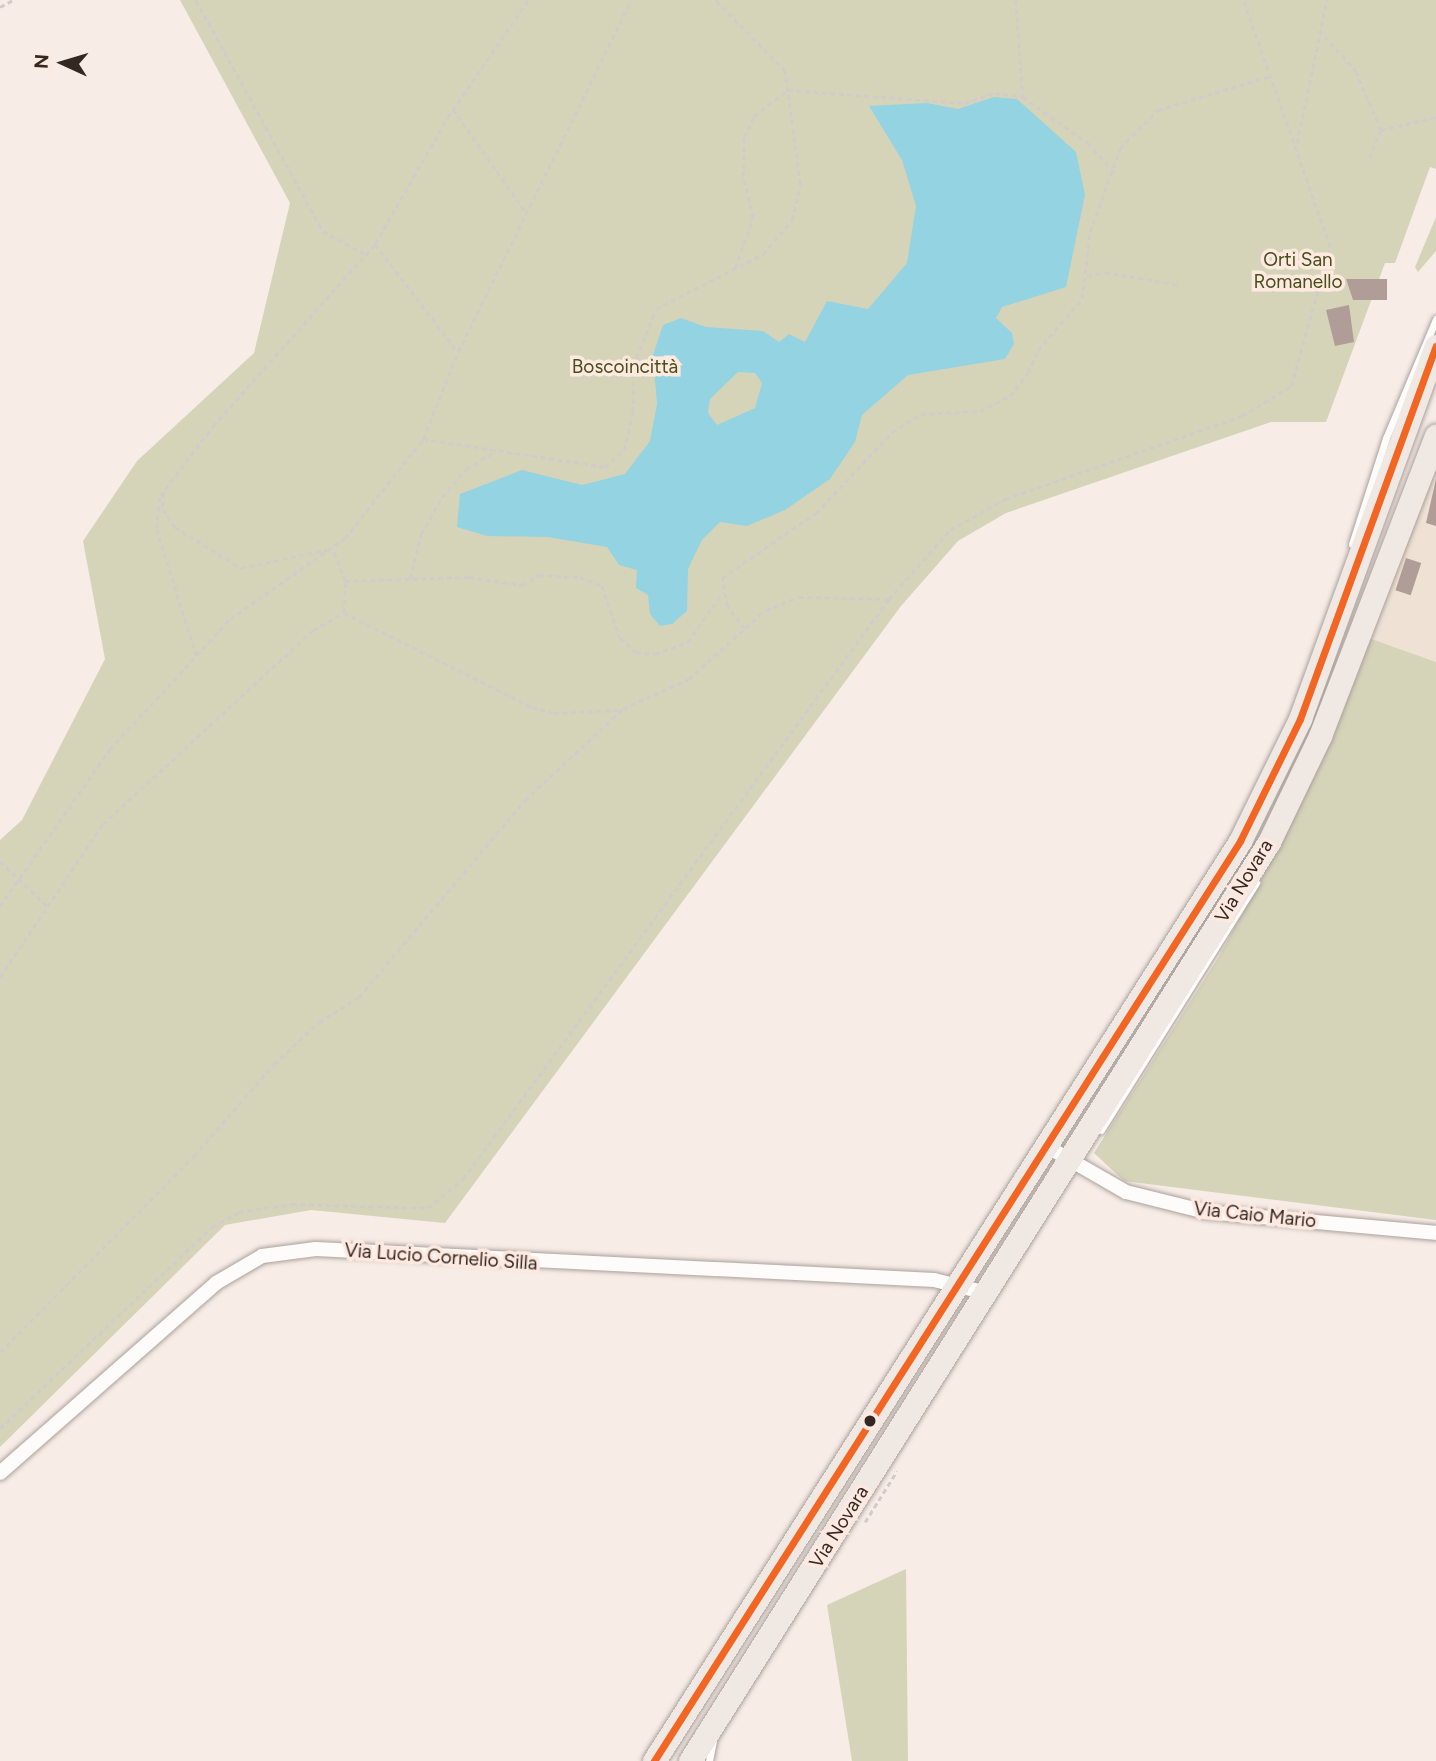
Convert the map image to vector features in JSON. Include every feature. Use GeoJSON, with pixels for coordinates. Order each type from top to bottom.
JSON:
{"type":"FeatureCollection","features":[{"type":"Feature","properties":{"kind":"main road","name":"Via Novara"},"geometry":{"type":"LineString","coordinates":[[654,1761],[959,1288],[1240,841],[1282,760],[1436,346]]}},
{"type":"Feature","properties":{"kind":"main road","name":"Via Novara"},"geometry":{"type":"LineString","coordinates":[[690,1761],[1073,1158],[1269,842],[1320,736],[1436,436]]}},
{"type":"Feature","properties":{"kind":"street","name":"Via Caio Mario"},"geometry":{"type":"LineString","coordinates":[[1043,1152],[1073,1158],[1126,1192],[1206,1212],[1436,1233]]}},
{"type":"Feature","properties":{"kind":"street","name":"Via Lucio Cornelio Silla"},"geometry":{"type":"LineString","coordinates":[[0,1473],[216,1283],[262,1256],[350,1251],[933,1280],[959,1288]]}},
{"type":"Feature","properties":{"kind":"street"},"geometry":{"type":"LineString","coordinates":[[959,1288],[987,1293]]}},
{"type":"Feature","properties":{"kind":"lane"},"geometry":{"type":"LineString","coordinates":[[1043,1152],[1041,1133],[1203,886],[1285,731],[1386,438],[1436,319]]}},
{"type":"Feature","properties":{"kind":"lane"},"geometry":{"type":"LineString","coordinates":[[1073,1158],[1086,1153],[1233,925],[1296,808],[1371,632],[1436,442]]}},
{"type":"Feature","properties":{"kind":"lane"},"geometry":{"type":"LineString","coordinates":[[709,1761],[714,1724]]}},
{"type":"Feature","properties":{"kind":"path"},"geometry":{"type":"LineString","coordinates":[[0,7],[13,0]]}},
{"type":"Feature","properties":{"kind":"path"},"geometry":{"type":"LineString","coordinates":[[196,0],[323,231],[365,254]]}},
{"type":"Feature","properties":{"kind":"path"},"geometry":{"type":"LineString","coordinates":[[196,656],[156,527],[163,492],[212,426],[375,244],[453,109],[528,0]]}},
{"type":"Feature","properties":{"kind":"path"},"geometry":{"type":"LineString","coordinates":[[0,906],[110,749],[230,619],[333,549],[424,439],[458,352],[631,0]]}},
{"type":"Feature","properties":{"kind":"path"},"geometry":{"type":"LineString","coordinates":[[424,439],[605,467],[624,450],[633,412],[633,366],[656,309],[763,254],[792,220],[800,184],[785,71],[715,0]]}},
{"type":"Feature","properties":{"kind":"path"},"geometry":{"type":"LineString","coordinates":[[1016,0],[1023,97]]}},
{"type":"Feature","properties":{"kind":"path"},"geometry":{"type":"LineString","coordinates":[[0,1428],[212,1227],[240,1212],[292,1204],[428,1208],[463,1179],[889,599],[950,530],[1005,499],[1242,416],[1291,386],[1330,247],[1297,142],[1243,0]]}},
{"type":"Feature","properties":{"kind":"path"},"geometry":{"type":"LineString","coordinates":[[1297,142],[1327,0]]}},
{"type":"Feature","properties":{"kind":"path"},"geometry":{"type":"LineString","coordinates":[[1319,30],[1356,71],[1381,130],[1368,163]]}},
{"type":"Feature","properties":{"kind":"path"},"geometry":{"type":"LineString","coordinates":[[744,629],[722,593],[722,578],[816,513],[892,432],[921,414],[980,411],[1010,396],[1082,299],[1087,276],[1090,232],[1116,174],[1120,148],[1158,110],[1270,76]]}},
{"type":"Feature","properties":{"kind":"path"},"geometry":{"type":"LineString","coordinates":[[735,268],[753,218],[743,177],[744,137],[754,116],[788,90],[964,103],[995,93],[1023,97],[1088,143],[1116,174]]}},
{"type":"Feature","properties":{"kind":"path"},"geometry":{"type":"LineString","coordinates":[[453,109],[527,214]]}},
{"type":"Feature","properties":{"kind":"path"},"geometry":{"type":"LineString","coordinates":[[1381,130],[1436,117]]}},
{"type":"Feature","properties":{"kind":"path"},"geometry":{"type":"LineString","coordinates":[[375,244],[458,352]]}},
{"type":"Feature","properties":{"kind":"path"},"geometry":{"type":"LineString","coordinates":[[1087,276],[1105,272],[1179,285]]}},
{"type":"Feature","properties":{"kind":"path"},"geometry":{"type":"LineString","coordinates":[[410,579],[421,534],[442,497],[466,469],[497,450]]}},
{"type":"Feature","properties":{"kind":"path"},"geometry":{"type":"LineString","coordinates":[[163,492],[163,509],[175,527],[241,568],[333,549]]}},
{"type":"Feature","properties":{"kind":"path"},"geometry":{"type":"LineString","coordinates":[[333,549],[345,580],[344,612]]}},
{"type":"Feature","properties":{"kind":"path"},"geometry":{"type":"LineString","coordinates":[[345,580],[495,578],[522,585],[540,575],[580,577],[602,586],[620,638],[636,652],[655,654],[688,642],[722,593]]}},
{"type":"Feature","properties":{"kind":"path"},"geometry":{"type":"LineString","coordinates":[[0,1352],[194,1156],[274,1064],[319,1021],[359,997],[525,800],[623,709],[689,679],[765,610],[799,597],[889,599]]}},
{"type":"Feature","properties":{"kind":"path"},"geometry":{"type":"LineString","coordinates":[[344,612],[531,707],[554,713],[623,709]]}},
{"type":"Feature","properties":{"kind":"path"},"geometry":{"type":"LineString","coordinates":[[0,977],[103,824],[313,630],[344,612]]}},
{"type":"Feature","properties":{"kind":"path"},"geometry":{"type":"LineString","coordinates":[[0,861],[47,906]]}},
{"type":"Feature","properties":{"kind":"path"},"geometry":{"type":"LineString","coordinates":[[865,1522],[897,1471]]}},
{"type":"Feature","properties":{"kind":"shaded area"},"geometry":{"type":"Polygon","coordinates":[[[1436,466],[1436,662],[1369,638],[1436,466]]]}},
{"type":"Feature","properties":{"kind":"green space","name":"Boscoincittà"},"geometry":{"type":"Polygon","coordinates":[[[180,0],[1436,0],[1436,169],[1430,167],[1395,263],[1385,263],[1326,422],[1271,422],[1006,513],[958,541],[901,606],[445,1223],[311,1210],[225,1225],[0,1447],[0,840],[22,820],[105,659],[83,541],[137,461],[254,353],[290,203],[180,0]]]}},
{"type":"Feature","properties":{"kind":"green space"},"geometry":{"type":"Polygon","coordinates":[[[1436,217],[1436,251],[1418,272],[1415,267],[1436,217]]]}},
{"type":"Feature","properties":{"kind":"green space"},"geometry":{"type":"Polygon","coordinates":[[[1369,638],[1436,662],[1436,1220],[1124,1181],[1094,1153],[1218,958],[1292,823],[1369,638]]]}},
{"type":"Feature","properties":{"kind":"green space"},"geometry":{"type":"Polygon","coordinates":[[[906,1569],[908,1761],[852,1761],[827,1605],[906,1569]]]}},
{"type":"Feature","properties":{"kind":"water"},"geometry":{"type":"Polygon","coordinates":[[[994,97],[1017,99],[1076,152],[1085,195],[1066,287],[1002,307],[996,318],[1012,333],[1014,344],[1005,359],[908,375],[862,415],[855,442],[830,479],[785,510],[747,526],[720,522],[702,540],[688,569],[687,611],[672,624],[660,626],[650,614],[648,595],[636,588],[637,570],[619,565],[607,547],[548,537],[487,536],[457,527],[460,494],[522,470],[582,485],[625,474],[650,441],[657,404],[653,355],[663,325],[681,318],[706,327],[763,331],[779,342],[789,334],[805,342],[827,301],[868,309],[907,263],[916,206],[902,160],[869,106],[927,103],[958,109],[994,97]],[[738,372],[710,399],[708,413],[717,425],[755,408],[762,383],[755,373],[738,372]]]}},
{"type":"Feature","properties":{"kind":"building"},"geometry":{"type":"Polygon","coordinates":[[[1346,279],[1387,279],[1387,300],[1353,300],[1346,279]]]}},
{"type":"Feature","properties":{"kind":"building"},"geometry":{"type":"Polygon","coordinates":[[[1349,305],[1354,342],[1335,346],[1326,310],[1349,305]]]}},
{"type":"Feature","properties":{"kind":"building"},"geometry":{"type":"Polygon","coordinates":[[[1436,479],[1436,526],[1426,523],[1436,479]]]}},
{"type":"Feature","properties":{"kind":"building"},"geometry":{"type":"Polygon","coordinates":[[[1406,558],[1421,563],[1411,595],[1395,590],[1406,558]]]}},
{"type":"Feature","properties":{"kind":"transit line"},"geometry":{"type":"LineString","coordinates":[[654,1761],[1240,841],[1300,719],[1436,346]]}},
{"type":"Feature","properties":{"kind":"park label","name":"Orti San Romanello"},"geometry":{"type":"Point","coordinates":[1298,271]}}]}
